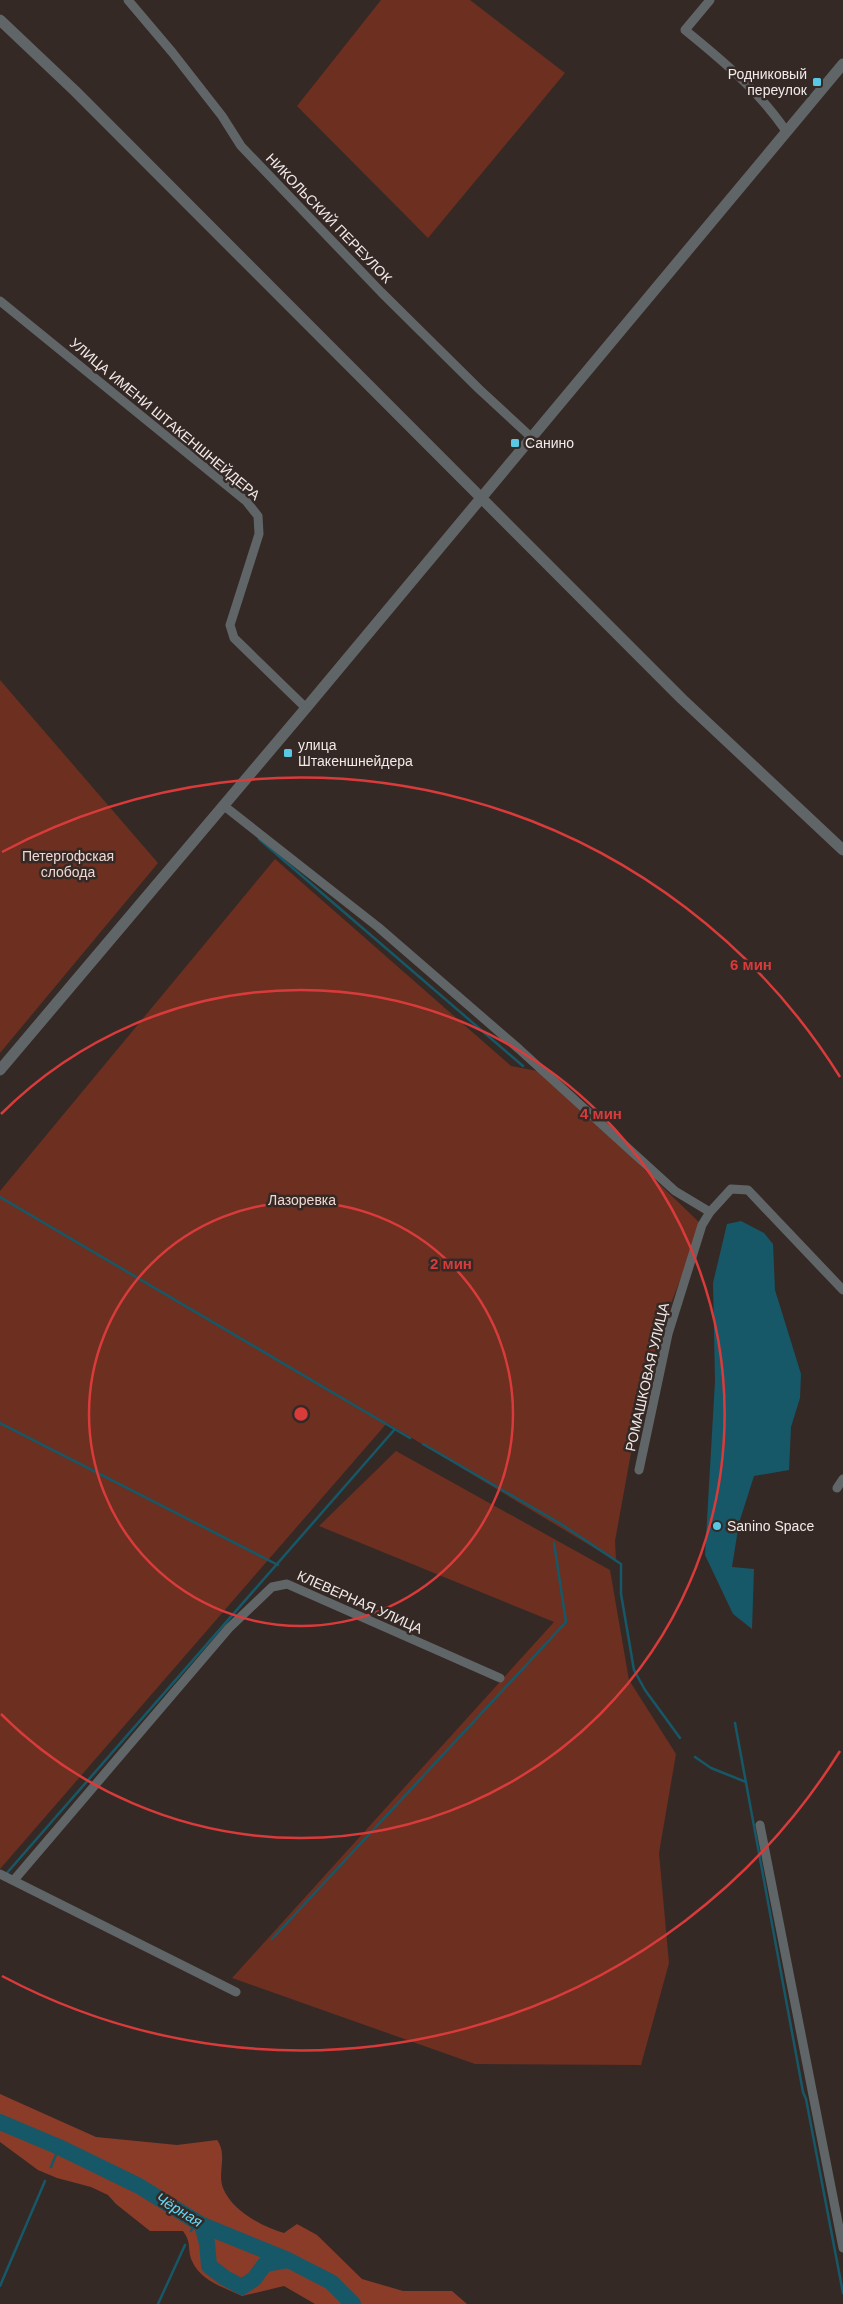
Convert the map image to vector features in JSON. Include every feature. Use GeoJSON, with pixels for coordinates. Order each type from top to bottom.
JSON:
{"type":"FeatureCollection","features":[{"type":"Feature","properties":{"kind":"street","name":"НИКОЛЬСКИЙ ПЕРЕУЛОК"},"geometry":{"type":"LineString","coordinates":[[128,0],[177,59],[241,146],[381,292],[479,389],[531,437]]}},
{"type":"Feature","properties":{"kind":"street"},"geometry":{"type":"LineString","coordinates":[[710,0],[685,30],[724,62],[770,108],[786,131]]}},
{"type":"Feature","properties":{"kind":"street"},"geometry":{"type":"LineString","coordinates":[[0,20],[75,91],[320,339],[481,496],[682,699],[843,850]]}},
{"type":"Feature","properties":{"kind":"street"},"geometry":{"type":"LineString","coordinates":[[0,1070],[306,708],[843,64]]}},
{"type":"Feature","properties":{"kind":"street","name":"УЛИЦА ИМЕНИ ШТАКЕНШНЕЙДЕРА"},"geometry":{"type":"LineString","coordinates":[[0,301],[246,500],[258,516],[259,534],[230,625],[234,638],[306,708]]}},
{"type":"Feature","properties":{"kind":"street"},"geometry":{"type":"LineString","coordinates":[[223,805],[378,927],[519,1049],[674,1190],[710,1212]]}},
{"type":"Feature","properties":{"kind":"street","name":"РОМАШКОВАЯ УЛИЦА"},"geometry":{"type":"LineString","coordinates":[[639,1470],[668,1334],[702,1225],[710,1212],[731,1189],[748,1190],[843,1290]]}},
{"type":"Feature","properties":{"kind":"street"},"geometry":{"type":"LineString","coordinates":[[837,1488],[843,1479]]}},
{"type":"Feature","properties":{"kind":"street","name":"КЛЕВЕРНАЯ УЛИЦА"},"geometry":{"type":"LineString","coordinates":[[14,1880],[229,1628],[272,1587],[287,1584],[500,1678]]}},
{"type":"Feature","properties":{"kind":"street"},"geometry":{"type":"LineString","coordinates":[[760,1825],[843,2248]]}},
{"type":"Feature","properties":{"kind":"street"},"geometry":{"type":"LineString","coordinates":[[0,1874],[236,1992]]}},
{"type":"Feature","properties":{"kind":"green space"},"geometry":{"type":"Polygon","coordinates":[[[381,0],[470,0],[565,73],[428,238],[297,106],[381,0]]]}},
{"type":"Feature","properties":{"kind":"green space","name":"Петергофская слобода"},"geometry":{"type":"Polygon","coordinates":[[[0,680],[158,863],[0,1053],[0,680]]]}},
{"type":"Feature","properties":{"kind":"green space","name":"Лазоревка"},"geometry":{"type":"Polygon","coordinates":[[[275,859],[511,1066],[543,1072],[702,1225],[666,1316],[641,1398],[615,1541],[616,1561],[387,1423],[0,1869],[0,1191],[275,859]]]}},
{"type":"Feature","properties":{"kind":"green space"},"geometry":{"type":"Polygon","coordinates":[[[396,1451],[610,1570],[629,1680],[676,1754],[659,1853],[669,1963],[641,2065],[475,2064],[232,1978],[554,1622],[319,1526],[396,1451]]]}},
{"type":"Feature","properties":{"kind":"shaded area"},"geometry":{"type":"Polygon","coordinates":[[[0,2094],[96,2137],[177,2145],[217,2140],[222,2152],[221,2182],[223,2188],[233,2204],[249,2217],[267,2227],[284,2233],[297,2224],[317,2235],[362,2279],[403,2291],[452,2291],[467,2304],[315,2304],[284,2286],[242,2296],[227,2290],[213,2283],[196,2268],[192,2261],[188,2239],[183,2231],[150,2231],[116,2204],[108,2195],[91,2187],[57,2178],[38,2170],[0,2142],[0,2094]]]}},
{"type":"Feature","properties":{"kind":"water"},"geometry":{"type":"Polygon","coordinates":[[[741,1221],[764,1233],[773,1244],[775,1290],[801,1374],[800,1398],[791,1427],[789,1470],[754,1476],[739,1523],[732,1567],[754,1569],[752,1629],[733,1614],[705,1555],[715,1381],[713,1283],[727,1224],[741,1221]]]}},
{"type":"Feature","properties":{"kind":"waterway"},"geometry":{"type":"LineString","coordinates":[[259,839],[523,1066]]}},
{"type":"Feature","properties":{"kind":"waterway"},"geometry":{"type":"LineString","coordinates":[[0,1197],[410,1438]]}},
{"type":"Feature","properties":{"kind":"waterway"},"geometry":{"type":"LineString","coordinates":[[0,1423],[278,1565]]}},
{"type":"Feature","properties":{"kind":"waterway"},"geometry":{"type":"LineString","coordinates":[[6,1874],[395,1429]]}},
{"type":"Feature","properties":{"kind":"waterway"},"geometry":{"type":"LineString","coordinates":[[423,1444],[561,1524],[621,1564],[621,1594],[634,1670],[645,1690],[680,1738]]}},
{"type":"Feature","properties":{"kind":"waterway"},"geometry":{"type":"LineString","coordinates":[[272,1939],[566,1622],[554,1543]]}},
{"type":"Feature","properties":{"kind":"waterway"},"geometry":{"type":"LineString","coordinates":[[735,1723],[803,2092],[806,2099],[843,2293]]}},
{"type":"Feature","properties":{"kind":"waterway"},"geometry":{"type":"LineString","coordinates":[[695,1757],[711,1768],[746,1782]]}},
{"type":"Feature","properties":{"kind":"waterway","name":"Чёрная"},"geometry":{"type":"LineString","coordinates":[[0,2122],[59,2147],[139,2186],[202,2225],[288,2260],[331,2282],[353,2304]]}},
{"type":"Feature","properties":{"kind":"waterway"},"geometry":{"type":"LineString","coordinates":[[51,2167],[59,2147]]}},
{"type":"Feature","properties":{"kind":"waterway"},"geometry":{"type":"LineString","coordinates":[[0,2286],[45,2181]]}},
{"type":"Feature","properties":{"kind":"waterway"},"geometry":{"type":"LineString","coordinates":[[191,2231],[196,2221]]}},
{"type":"Feature","properties":{"kind":"waterway"},"geometry":{"type":"LineString","coordinates":[[202,2225],[207,2243],[209,2266],[225,2278],[242,2287],[254,2279],[265,2264],[288,2260]]}},
{"type":"Feature","properties":{"kind":"waterway"},"geometry":{"type":"LineString","coordinates":[[158,2304],[185,2245]]}},
{"type":"Feature","properties":{"kind":"place","name":"Родниковый переулок"},"geometry":{"type":"Point","coordinates":[817,82]}},
{"type":"Feature","properties":{"kind":"place","name":"Санино"},"geometry":{"type":"Point","coordinates":[515,443]}},
{"type":"Feature","properties":{"kind":"place","name":"улица Штакеншнейдера"},"geometry":{"type":"Point","coordinates":[288,753]}},
{"type":"Feature","properties":{"kind":"place","name":"Sanino Space"},"geometry":{"type":"Point","coordinates":[717,1526]}}]}
